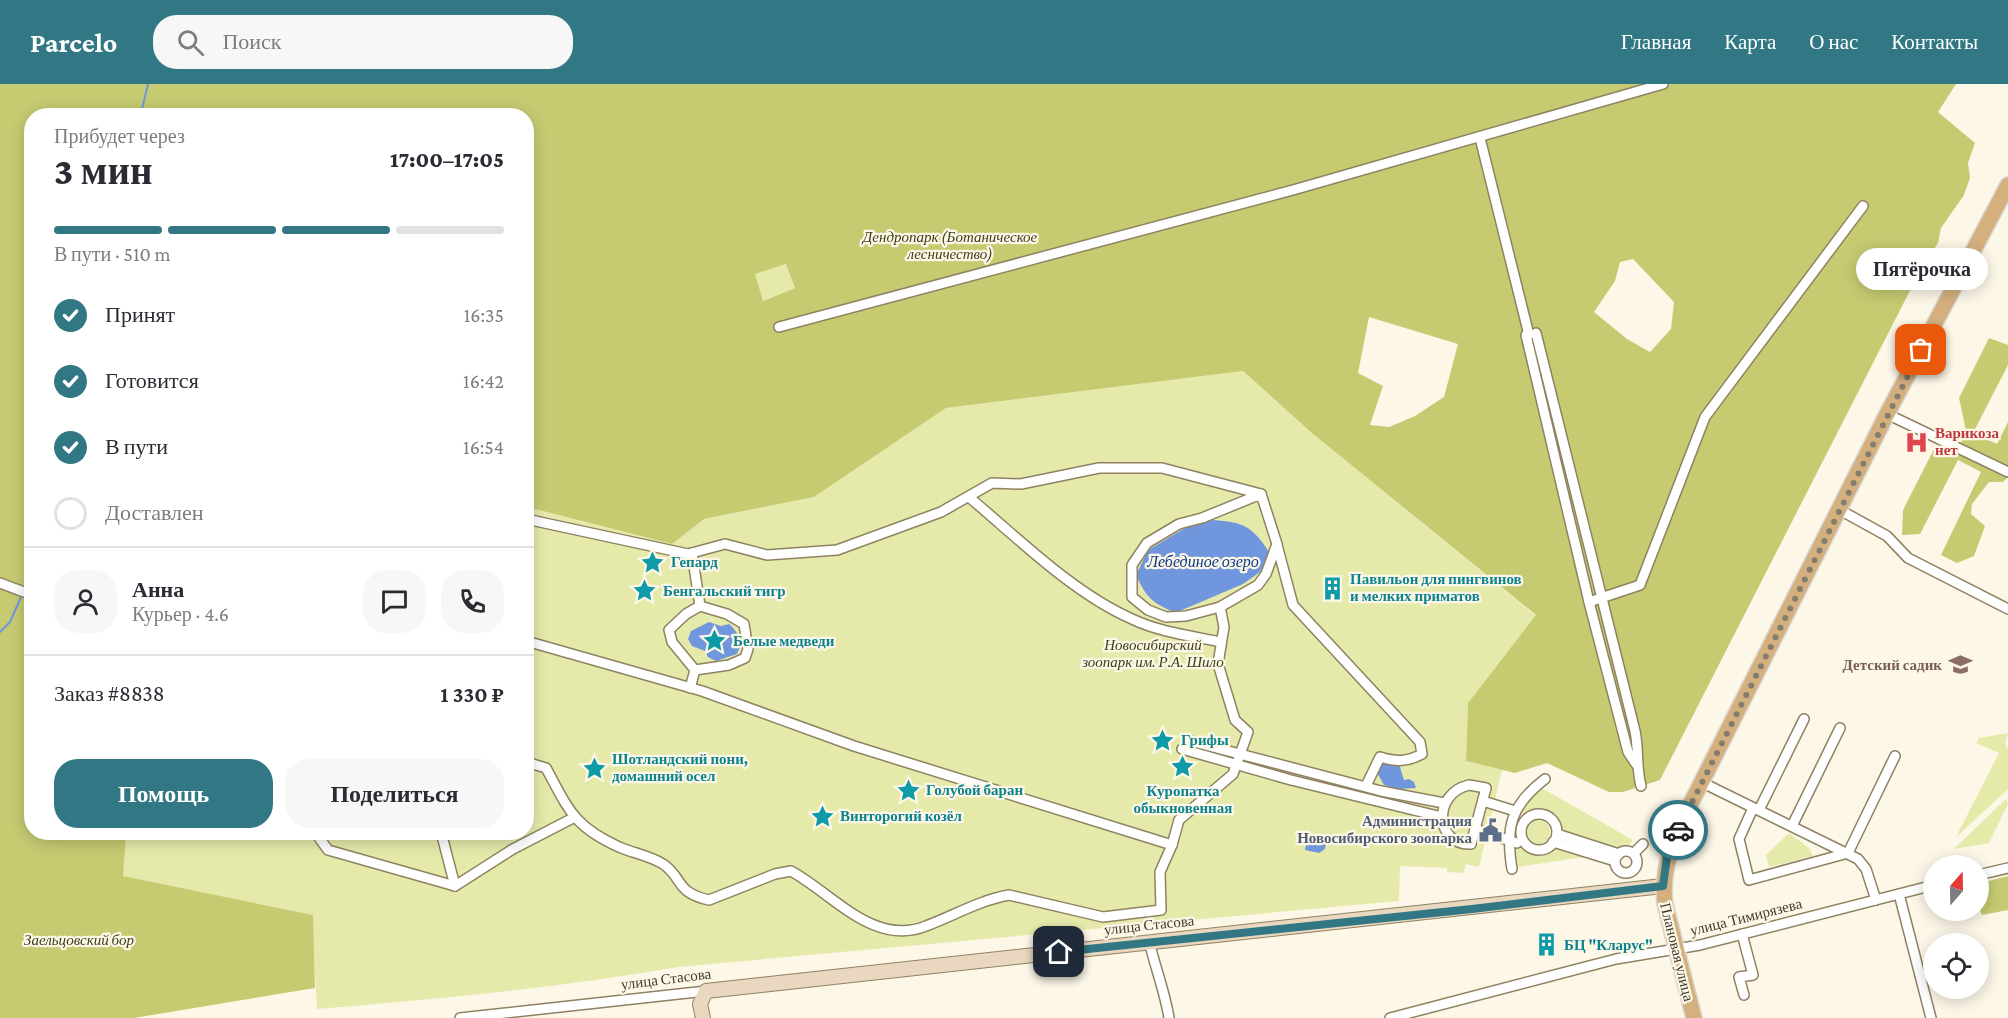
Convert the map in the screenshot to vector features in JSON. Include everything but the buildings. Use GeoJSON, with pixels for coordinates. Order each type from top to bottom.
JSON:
{"type":"FeatureCollection","features":[{"type":"Feature","properties":{"kind":"main road","name":"Плановая улица"},"geometry":{"type":"LineString","coordinates":[[1694,1018],[1676,950],[1663,886],[1667,857],[1701,782],[1887,414],[2008,186]]}},
{"type":"Feature","properties":{"kind":"street"},"geometry":{"type":"LineString","coordinates":[[779,327],[1480,138],[1663,84]]}},
{"type":"Feature","properties":{"kind":"street"},"geometry":{"type":"LineString","coordinates":[[1480,138],[1635,731],[1639,749],[1636,764]]}},
{"type":"Feature","properties":{"kind":"street"},"geometry":{"type":"LineString","coordinates":[[1589,602],[1640,585],[1705,417],[1863,206]]}},
{"type":"Feature","properties":{"kind":"street"},"geometry":{"type":"LineString","coordinates":[[1530,334],[1589,602],[1628,752],[1636,764],[1641,786]]}},
{"type":"Feature","properties":{"kind":"street"},"geometry":{"type":"LineString","coordinates":[[1887,414],[2008,472]]}},
{"type":"Feature","properties":{"kind":"street"},"geometry":{"type":"LineString","coordinates":[[534,521],[688,554],[725,544],[767,555],[837,550],[932,516],[969,498],[992,483],[1021,484],[1099,468],[1162,468],[1261,494]]}},
{"type":"Feature","properties":{"kind":"street"},"geometry":{"type":"LineString","coordinates":[[1261,494],[1293,604],[1420,742],[1422,754],[1410,761],[1394,762],[1380,757],[1366,786]]}},
{"type":"Feature","properties":{"kind":"street"},"geometry":{"type":"LineString","coordinates":[[1120,614],[1132,597],[1132,565],[1147,543],[1179,524],[1202,518],[1261,494]]}},
{"type":"Feature","properties":{"kind":"street"},"geometry":{"type":"LineString","coordinates":[[969,498],[1061,575],[1120,614],[1145,624],[1221,642]]}},
{"type":"Feature","properties":{"kind":"street"},"geometry":{"type":"LineString","coordinates":[[1840,510],[1887,536],[1908,558],[2008,609]]}},
{"type":"Feature","properties":{"kind":"street"},"geometry":{"type":"LineString","coordinates":[[1132,597],[1148,610],[1166,617],[1204,613],[1220,607],[1258,585],[1266,573],[1277,544]]}},
{"type":"Feature","properties":{"kind":"street"},"geometry":{"type":"LineString","coordinates":[[692,553],[700,606]]}},
{"type":"Feature","properties":{"kind":"street"},"geometry":{"type":"LineString","coordinates":[[0,583],[24,592]]}},
{"type":"Feature","properties":{"kind":"street"},"geometry":{"type":"LineString","coordinates":[[700,606],[727,614],[744,624],[748,648],[745,658],[729,665],[694,670],[672,642],[669,630],[686,614],[700,606]]}},
{"type":"Feature","properties":{"kind":"street"},"geometry":{"type":"LineString","coordinates":[[534,764],[546,768],[573,818],[590,832],[664,864],[683,889],[699,898],[709,900],[775,874],[791,871],[884,931],[923,928],[995,897],[1009,895],[1103,918],[1161,910],[1160,872],[1172,845],[1179,820],[1233,774],[1248,732],[1235,720],[1218,664],[1224,627],[1220,607]]}},
{"type":"Feature","properties":{"kind":"street"},"geometry":{"type":"LineString","coordinates":[[534,643],[690,688],[865,749],[1172,845]]}},
{"type":"Feature","properties":{"kind":"street"},"geometry":{"type":"LineString","coordinates":[[690,688],[694,670]]}},
{"type":"Feature","properties":{"kind":"street"},"geometry":{"type":"LineString","coordinates":[[1804,719],[1738,839],[1749,880],[1848,852],[1895,756]]}},
{"type":"Feature","properties":{"kind":"street"},"geometry":{"type":"LineString","coordinates":[[1792,826],[1840,728]]}},
{"type":"Feature","properties":{"kind":"street"},"geometry":{"type":"LineString","coordinates":[[1190,741],[1366,786],[1444,803]]}},
{"type":"Feature","properties":{"kind":"street"},"geometry":{"type":"LineString","coordinates":[[1182,749],[1217,761],[1237,764],[1343,794],[1442,817]]}},
{"type":"Feature","properties":{"kind":"street"},"geometry":{"type":"LineString","coordinates":[[1512,869],[1511,824],[1515,811],[1527,792],[1545,779]]}},
{"type":"Feature","properties":{"kind":"street"},"geometry":{"type":"LineString","coordinates":[[1701,782],[1848,852],[1866,869],[1876,900]]}},
{"type":"Feature","properties":{"kind":"street"},"geometry":{"type":"LineString","coordinates":[[1469,785],[1486,788],[1486,802],[1479,830],[1471,844],[1461,843],[1444,827],[1442,817],[1444,803],[1459,788],[1469,785]]}},
{"type":"Feature","properties":{"kind":"street"},"geometry":{"type":"LineString","coordinates":[[1486,802],[1515,811]]}},
{"type":"Feature","properties":{"kind":"street"},"geometry":{"type":"LineString","coordinates":[[1545,815],[1555,823],[1555,838],[1541,849],[1530,847],[1522,838],[1521,827],[1528,817],[1545,815]]}},
{"type":"Feature","properties":{"kind":"street"},"geometry":{"type":"LineString","coordinates":[[534,838],[573,818]]}},
{"type":"Feature","properties":{"kind":"street"},"geometry":{"type":"LineString","coordinates":[[1511,824],[1521,827]]}},
{"type":"Feature","properties":{"kind":"street"},"geometry":{"type":"LineString","coordinates":[[1479,830],[1512,841]]}},
{"type":"Feature","properties":{"kind":"street"},"geometry":{"type":"LineString","coordinates":[[1555,838],[1617,857]]}},
{"type":"Feature","properties":{"kind":"street"},"geometry":{"type":"LineString","coordinates":[[321,840],[328,850],[455,886],[530,840]]}},
{"type":"Feature","properties":{"kind":"street"},"geometry":{"type":"LineString","coordinates":[[443,840],[455,886]]}},
{"type":"Feature","properties":{"kind":"street"},"geometry":{"type":"LineString","coordinates":[[1634,853],[1643,844]]}},
{"type":"Feature","properties":{"kind":"street"},"geometry":{"type":"LineString","coordinates":[[1627,850],[1634,853],[1638,863],[1633,875],[1620,871],[1617,857],[1627,850]]}},
{"type":"Feature","properties":{"kind":"street"},"geometry":{"type":"LineString","coordinates":[[1989,872],[2008,868]]}},
{"type":"Feature","properties":{"kind":"street","name":"улица Стасова"},"geometry":{"type":"LineString","coordinates":[[460,1018],[1149,941],[1472,909],[1663,886]]}},
{"type":"Feature","properties":{"kind":"street","name":"улица Тимирязева"},"geometry":{"type":"LineString","coordinates":[[1390,1018],[1616,959],[1676,950],[1923,888]]}},
{"type":"Feature","properties":{"kind":"street"},"geometry":{"type":"LineString","coordinates":[[1899,894],[1931,1018]]}},
{"type":"Feature","properties":{"kind":"street"},"geometry":{"type":"LineString","coordinates":[[1742,934],[1753,975],[1739,977],[1744,995]]}},
{"type":"Feature","properties":{"kind":"street"},"geometry":{"type":"LineString","coordinates":[[1149,941],[1158,980],[1165,992],[1169,1018]]}},
{"type":"Feature","properties":{"kind":"street"},"geometry":{"type":"LineString","coordinates":[[703,1018],[700,1004],[706,991]]}},
{"type":"Feature","properties":{"kind":"green space","name":"Дендропарк (Ботаническое лесничество)"},"geometry":{"type":"Polygon","coordinates":[[[0,84],[1956,84],[1938,112],[1975,143],[1968,163],[1970,178],[1964,195],[1941,228],[1938,243],[1920,271],[1660,780],[1623,792],[1609,792],[1547,763],[1515,773],[1466,761],[1468,703],[1536,615],[1313,434],[1243,371],[946,408],[814,497],[704,519],[672,544],[534,509],[534,108],[24,108],[24,840],[126,840],[123,876],[313,915],[315,988],[134,1018],[0,1018],[0,84]],[[1633,259],[1620,262],[1615,281],[1594,312],[1627,339],[1650,352],[1671,329],[1674,302],[1633,259]],[[786,264],[755,274],[763,301],[795,288],[786,264]],[[1369,317],[1358,373],[1383,386],[1370,425],[1389,427],[1415,416],[1444,397],[1458,344],[1369,317]]]}},
{"type":"Feature","properties":{"kind":"green space"},"geometry":{"type":"Polygon","coordinates":[[[787,264],[795,288],[762,301],[754,274],[787,264]]]}},
{"type":"Feature","properties":{"kind":"green space"},"geometry":{"type":"Polygon","coordinates":[[[1989,338],[2008,345],[2008,365],[1973,433],[1997,444],[2008,422],[2008,477],[2003,482],[1989,482],[1972,504],[1971,514],[1985,526],[1974,556],[1957,563],[1941,555],[1981,472],[1958,460],[1920,534],[1902,535],[1903,510],[1934,449],[1961,442],[1967,435],[1959,398],[1989,338]]]}},
{"type":"Feature","properties":{"kind":"green space","name":"Новосибирский зоопарк им. Р.А. Шило"},"geometry":{"type":"Polygon","coordinates":[[[1243,371],[1313,434],[1536,616],[1468,703],[1466,761],[1502,770],[1479,867],[1466,864],[1463,873],[1447,872],[1447,868],[1400,866],[1399,901],[678,967],[498,992],[317,1009],[312,915],[122,876],[125,840],[534,840],[534,509],[672,544],[704,519],[814,497],[946,408],[1243,371]]]}},
{"type":"Feature","properties":{"kind":"green space"},"geometry":{"type":"Polygon","coordinates":[[[2008,733],[2005,744],[2008,749],[2008,789],[1956,837],[1999,753],[1976,743],[1979,738],[2008,733]]]}},
{"type":"Feature","properties":{"kind":"green space"},"geometry":{"type":"Polygon","coordinates":[[[1540,787],[1633,840],[1626,848],[1615,849],[1564,833],[1558,819],[1548,811],[1536,809],[1522,814],[1525,804],[1540,787]]]}},
{"type":"Feature","properties":{"kind":"green space"},"geometry":{"type":"Polygon","coordinates":[[[2006,799],[2008,804],[1989,843],[1954,849],[2006,799]]]}},
{"type":"Feature","properties":{"kind":"green space"},"geometry":{"type":"Polygon","coordinates":[[[1538,820],[1546,824],[1550,832],[1546,840],[1538,844],[1530,840],[1526,832],[1530,824],[1538,820]]]}},
{"type":"Feature","properties":{"kind":"green space"},"geometry":{"type":"Polygon","coordinates":[[[1789,833],[1809,848],[1813,856],[1769,867],[1766,855],[1789,833]]]}},
{"type":"Feature","properties":{"kind":"green space"},"geometry":{"type":"Polygon","coordinates":[[[1517,843],[1527,852],[1537,856],[1548,854],[1559,846],[1591,856],[1518,867],[1515,846],[1517,843]]]}},
{"type":"Feature","properties":{"kind":"green space"},"geometry":{"type":"Polygon","coordinates":[[[2008,876],[2008,910],[1989,914],[1989,881],[2008,876]]]}},
{"type":"Feature","properties":{"kind":"water","name":"Лебединое озеро"},"geometry":{"type":"Polygon","coordinates":[[[1213,520],[1232,522],[1246,527],[1257,536],[1269,552],[1260,572],[1243,584],[1175,613],[1147,595],[1136,575],[1148,550],[1187,527],[1213,520]]]}},
{"type":"Feature","properties":{"kind":"water","name":"Белые медведи"},"geometry":{"type":"Polygon","coordinates":[[[709,622],[721,626],[729,624],[732,627],[740,641],[737,654],[716,661],[708,657],[705,651],[692,646],[688,639],[691,631],[709,622]]]}},
{"type":"Feature","properties":{"kind":"water"},"geometry":{"type":"Polygon","coordinates":[[[1385,762],[1399,764],[1404,780],[1409,779],[1414,782],[1416,788],[1397,789],[1384,785],[1376,771],[1385,762]]]}},
{"type":"Feature","properties":{"kind":"water"},"geometry":{"type":"Polygon","coordinates":[[[1308,834],[1326,841],[1325,849],[1319,853],[1305,850],[1308,834]]]}},
{"type":"Feature","properties":{"kind":"waterway"},"geometry":{"type":"LineString","coordinates":[[142,108],[148,84]]}},
{"type":"Feature","properties":{"kind":"waterway"},"geometry":{"type":"LineString","coordinates":[[0,632],[10,622],[22,595]]}},
{"type":"Feature","properties":{"kind":"way so far"},"geometry":{"type":"LineString","coordinates":[[1678,830],[1921,350]]}},
{"type":"Feature","properties":{"kind":"place","name":"Пятёрочка"},"geometry":{"type":"Point","coordinates":[1921,350]}},
{"type":"Feature","properties":{"kind":"place","name":"Варикоза нет"},"geometry":{"type":"Point","coordinates":[1917,442]}},
{"type":"Feature","properties":{"kind":"place","name":"Гепард"},"geometry":{"type":"Point","coordinates":[653,562]}},
{"type":"Feature","properties":{"kind":"place","name":"Павильон для пингвинов и мелких приматов"},"geometry":{"type":"Point","coordinates":[1332,588]}},
{"type":"Feature","properties":{"kind":"place","name":"Бенгальский тигр"},"geometry":{"type":"Point","coordinates":[645,591]}},
{"type":"Feature","properties":{"kind":"place","name":"Белые медведи"},"geometry":{"type":"Point","coordinates":[715,641]}},
{"type":"Feature","properties":{"kind":"place","name":"Детский садик"},"geometry":{"type":"Point","coordinates":[1960,665]}},
{"type":"Feature","properties":{"kind":"place","name":"Грифы"},"geometry":{"type":"Point","coordinates":[1163,740]}},
{"type":"Feature","properties":{"kind":"place","name":"Куропатка обыкновенная"},"geometry":{"type":"Point","coordinates":[1183,767]}},
{"type":"Feature","properties":{"kind":"place","name":"Шотландский пони, домашний осел"},"geometry":{"type":"Point","coordinates":[594,768]}},
{"type":"Feature","properties":{"kind":"place","name":"Голубой баран"},"geometry":{"type":"Point","coordinates":[908,790]}},
{"type":"Feature","properties":{"kind":"place","name":"Винторогий козёл"},"geometry":{"type":"Point","coordinates":[822,816]}},
{"type":"Feature","properties":{"kind":"place","name":"Администрация Новосибирского зоопарка"},"geometry":{"type":"Point","coordinates":[1490,830]}},
{"type":"Feature","properties":{"kind":"place","name":"БЦ \"Кларус\""},"geometry":{"type":"Point","coordinates":[1546,945]}},
{"type":"Feature","properties":{"kind":"route"},"geometry":{"type":"LineString","coordinates":[[1059,952],[1164,939],[1472,909],[1663,886],[1667,857],[1678,830]]}},
{"type":"Feature","properties":{"kind":"park label","name":"Заельцовский бор"},"geometry":{"type":"Point","coordinates":[79,940]}}]}
